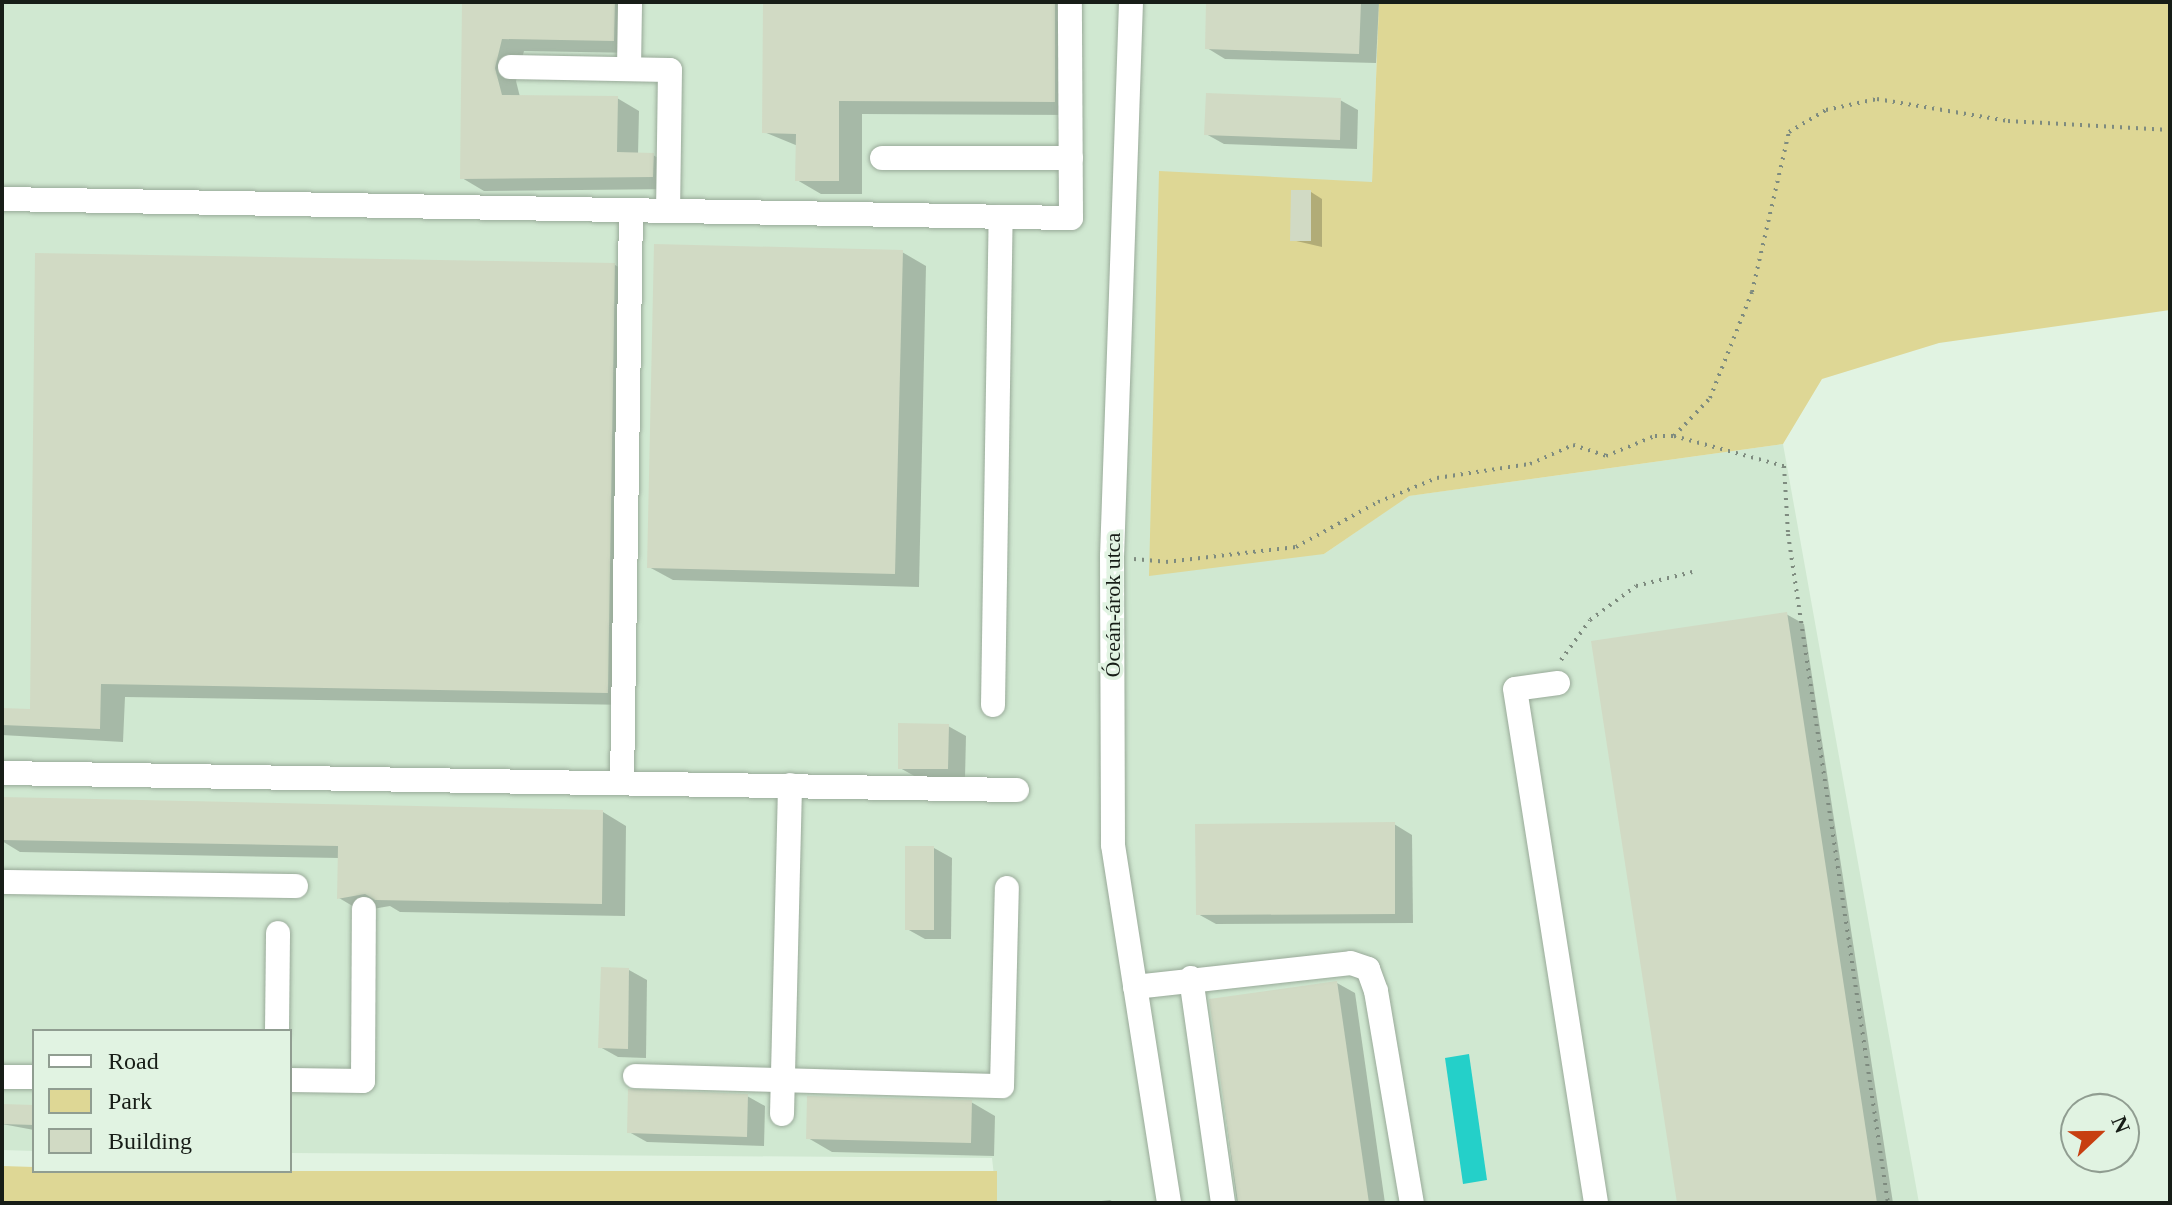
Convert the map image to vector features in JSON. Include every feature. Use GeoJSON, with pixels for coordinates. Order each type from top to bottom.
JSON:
{"type":"FeatureCollection","features":[{"type":"Feature","properties":{"kind":"lane"},"geometry":{"type":"LineString","coordinates":[[629,69],[630,2]]}},
{"type":"Feature","properties":{"kind":"lane"},"geometry":{"type":"LineString","coordinates":[[2,199],[1071,218],[1070,2]]}},
{"type":"Feature","properties":{"kind":"lane","name":"Óceán-árok utca"},"geometry":{"type":"LineString","coordinates":[[1131,2],[1112,556],[1113,845],[1169,1203]]}},
{"type":"Feature","properties":{"kind":"lane"},"geometry":{"type":"LineString","coordinates":[[510,67],[670,70],[668,211]]}},
{"type":"Feature","properties":{"kind":"lane"},"geometry":{"type":"LineString","coordinates":[[882,158],[1071,158]]}},
{"type":"Feature","properties":{"kind":"lane"},"geometry":{"type":"LineString","coordinates":[[622,783],[631,211]]}},
{"type":"Feature","properties":{"kind":"lane"},"geometry":{"type":"LineString","coordinates":[[993,705],[1001,217]]}},
{"type":"Feature","properties":{"kind":"lane"},"geometry":{"type":"LineString","coordinates":[[1558,683],[1515,689],[1596,1203]]}},
{"type":"Feature","properties":{"kind":"lane"},"geometry":{"type":"LineString","coordinates":[[2,773],[1017,790]]}},
{"type":"Feature","properties":{"kind":"lane"},"geometry":{"type":"LineString","coordinates":[[782,1114],[790,785]]}},
{"type":"Feature","properties":{"kind":"lane"},"geometry":{"type":"LineString","coordinates":[[2,882],[296,886]]}},
{"type":"Feature","properties":{"kind":"lane"},"geometry":{"type":"LineString","coordinates":[[635,1076],[1002,1086],[1007,888]]}},
{"type":"Feature","properties":{"kind":"lane"},"geometry":{"type":"LineString","coordinates":[[292,1080],[363,1081],[364,909]]}},
{"type":"Feature","properties":{"kind":"lane"},"geometry":{"type":"LineString","coordinates":[[277,1029],[278,933]]}},
{"type":"Feature","properties":{"kind":"lane"},"geometry":{"type":"LineString","coordinates":[[1135,987],[1191,978],[1216,981],[1351,963],[1368,969],[1376,991],[1412,1203]]}},
{"type":"Feature","properties":{"kind":"lane"},"geometry":{"type":"LineString","coordinates":[[1191,978],[1223,1203]]}},
{"type":"Feature","properties":{"kind":"lane"},"geometry":{"type":"LineString","coordinates":[[2,1077],[32,1077]]}},
{"type":"Feature","properties":{"kind":"path"},"geometry":{"type":"LineString","coordinates":[[1674,436],[1710,398],[1752,292],[1789,132],[1826,110],[1877,99],[2008,121],[2170,130]]}},
{"type":"Feature","properties":{"kind":"path"},"geometry":{"type":"LineString","coordinates":[[1112,556],[1166,562],[1296,547],[1378,502],[1437,478],[1530,464],[1573,445],[1606,456],[1655,436],[1674,436],[1784,466],[1788,534],[1888,1203]]}},
{"type":"Feature","properties":{"kind":"path"},"geometry":{"type":"LineString","coordinates":[[1558,683],[1562,653],[1590,620],[1636,586],[1692,572]]}},
{"type":"Feature","properties":{"kind":"shaded area"},"geometry":{"type":"Polygon","coordinates":[[[2,2],[1379,2],[1372,182],[1324,554],[1408,496],[1783,444],[1919,1203],[997,1203],[992,1158],[292,1153],[292,1029],[32,1029],[32,1151],[2,1150],[2,2]]]}},
{"type":"Feature","properties":{"kind":"green space"},"geometry":{"type":"Polygon","coordinates":[[[1379,2],[2170,2],[2170,310],[1939,343],[1822,379],[1783,444],[1409,496],[1324,554],[1149,576],[1159,171],[1372,182],[1379,2]]]}},
{"type":"Feature","properties":{"kind":"green space"},"geometry":{"type":"Polygon","coordinates":[[[2,1166],[32,1167],[32,1173],[997,1171],[997,1203],[2,1203],[2,1166]]]}},
{"type":"Feature","properties":{"kind":"water"},"geometry":{"type":"Polygon","coordinates":[[[1469,1054],[1487,1180],[1463,1184],[1445,1058],[1469,1054]]]}},
{"type":"Feature","properties":{"kind":"building"},"geometry":{"type":"Polygon","coordinates":[[[462,2],[615,2],[614,41],[502,39],[495,68],[502,95],[618,96],[617,152],[654,153],[653,177],[460,179],[462,2]]]}},
{"type":"Feature","properties":{"kind":"building"},"geometry":{"type":"Polygon","coordinates":[[[763,2],[1055,2],[1055,102],[839,101],[839,181],[795,181],[796,134],[762,133],[763,2]]]}},
{"type":"Feature","properties":{"kind":"building"},"geometry":{"type":"Polygon","coordinates":[[[1206,2],[1361,2],[1359,54],[1205,49],[1206,2]]]}},
{"type":"Feature","properties":{"kind":"building"},"geometry":{"type":"Polygon","coordinates":[[[1206,93],[1341,98],[1340,140],[1204,135],[1206,93]]]}},
{"type":"Feature","properties":{"kind":"building"},"geometry":{"type":"Polygon","coordinates":[[[1291,190],[1311,190],[1311,241],[1290,241],[1291,190]]]}},
{"type":"Feature","properties":{"kind":"building"},"geometry":{"type":"Polygon","coordinates":[[[654,244],[903,250],[895,574],[647,568],[654,244]]]}},
{"type":"Feature","properties":{"kind":"building"},"geometry":{"type":"Polygon","coordinates":[[[35,253],[615,263],[608,693],[101,684],[100,729],[2,725],[2,708],[30,709],[35,253]]]}},
{"type":"Feature","properties":{"kind":"building"},"geometry":{"type":"Polygon","coordinates":[[[1787,612],[1877,1203],[1677,1203],[1591,641],[1787,612]]]}},
{"type":"Feature","properties":{"kind":"building"},"geometry":{"type":"Polygon","coordinates":[[[898,723],[949,724],[948,769],[898,769],[898,723]]]}},
{"type":"Feature","properties":{"kind":"building"},"geometry":{"type":"Polygon","coordinates":[[[2,797],[603,810],[602,904],[375,900],[365,894],[337,899],[338,846],[2,840],[2,797]]]}},
{"type":"Feature","properties":{"kind":"building"},"geometry":{"type":"Polygon","coordinates":[[[1395,822],[1395,914],[1196,915],[1195,824],[1395,822]]]}},
{"type":"Feature","properties":{"kind":"building"},"geometry":{"type":"Polygon","coordinates":[[[905,846],[934,846],[934,930],[905,930],[905,846]]]}},
{"type":"Feature","properties":{"kind":"building"},"geometry":{"type":"Polygon","coordinates":[[[601,967],[629,968],[628,1049],[598,1048],[601,967]]]}},
{"type":"Feature","properties":{"kind":"building"},"geometry":{"type":"Polygon","coordinates":[[[1337,981],[1369,1203],[1238,1203],[1209,999],[1337,981]]]}},
{"type":"Feature","properties":{"kind":"building"},"geometry":{"type":"Polygon","coordinates":[[[628,1089],[748,1094],[747,1137],[627,1133],[628,1089]]]}},
{"type":"Feature","properties":{"kind":"building"},"geometry":{"type":"Polygon","coordinates":[[[807,1096],[972,1100],[971,1143],[806,1139],[807,1096]]]}},
{"type":"Feature","properties":{"kind":"building"},"geometry":{"type":"Polygon","coordinates":[[[2,1104],[32,1105],[32,1125],[2,1124],[2,1104]]]}}]}
